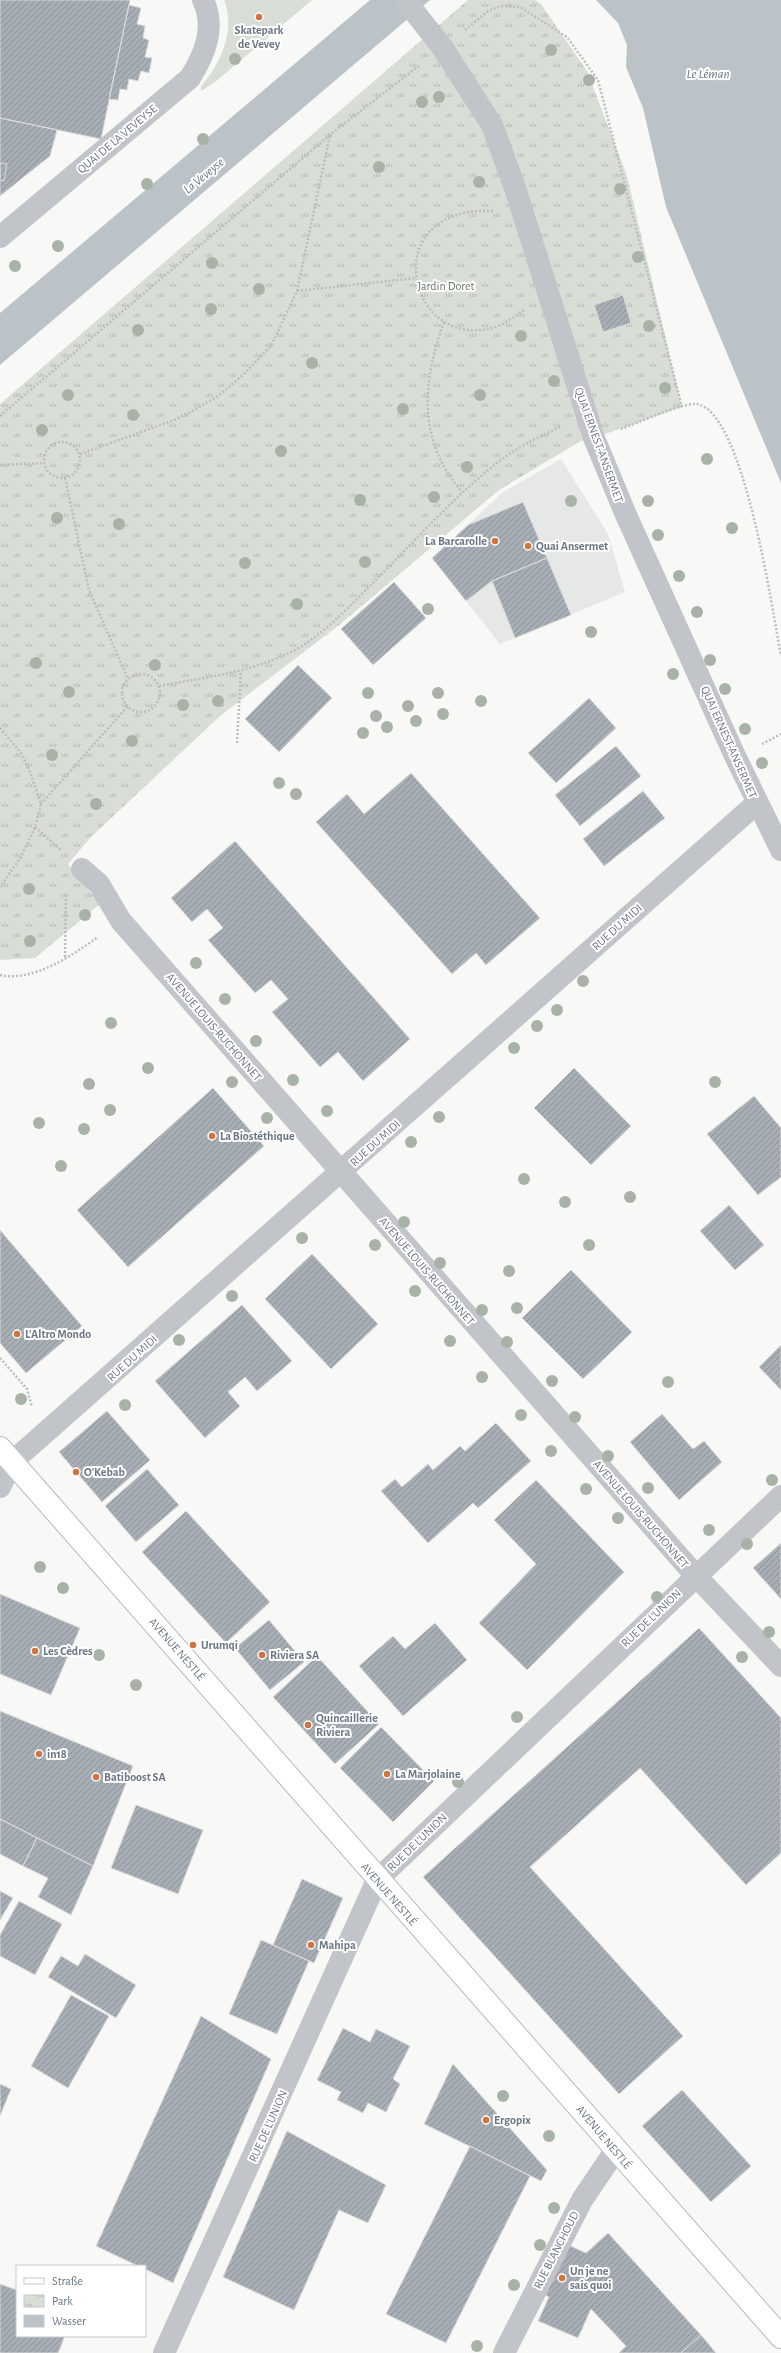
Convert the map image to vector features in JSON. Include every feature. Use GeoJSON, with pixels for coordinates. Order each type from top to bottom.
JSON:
{"type":"FeatureCollection","features":[{"type":"Feature","properties":{"kind":"street","name":"QUAI DE LA VEVEYSE"},"geometry":{"type":"LineString","coordinates":[[0,238],[190,78],[202,60],[208,43],[209,24],[203,0]]}},
{"type":"Feature","properties":{"kind":"street","name":"QUAI ERNEST-ANSERMET"},"geometry":{"type":"LineString","coordinates":[[405,0],[438,42],[492,125],[505,156],[594,438],[626,515],[756,803],[781,850]]}},
{"type":"Feature","properties":{"kind":"street","name":"RUE DU MIDI"},"geometry":{"type":"LineString","coordinates":[[0,1487],[6,1455],[340,1173],[756,803]]}},
{"type":"Feature","properties":{"kind":"street","name":"AVENUE LOUIS-RUCHONNET"},"geometry":{"type":"LineString","coordinates":[[82,869],[99,884],[121,921],[340,1173],[696,1576],[781,1666]]}},
{"type":"Feature","properties":{"kind":"street","name":"AVENUE NESTLÉ"},"geometry":{"type":"LineString","coordinates":[[6,1455],[377,1880],[580,2109],[615,2151],[781,2337]]}},
{"type":"Feature","properties":{"kind":"street","name":"RUE DE L'UNION"},"geometry":{"type":"LineString","coordinates":[[164,2353],[377,1880],[781,1496]]}},
{"type":"Feature","properties":{"kind":"street","name":"RUE BLANCHOUD"},"geometry":{"type":"LineString","coordinates":[[504,2353],[582,2200],[615,2151]]}},
{"type":"Feature","properties":{"kind":"path"},"geometry":{"type":"LineString","coordinates":[[0,416],[438,42],[488,11],[501,6],[520,7],[568,36],[598,80],[682,407]]}},
{"type":"Feature","properties":{"kind":"path"},"geometry":{"type":"LineString","coordinates":[[80,454],[177,419],[218,396],[243,375],[271,346],[296,292],[331,134]]}},
{"type":"Feature","properties":{"kind":"path"},"geometry":{"type":"LineString","coordinates":[[523,212],[464,211],[447,217],[432,228],[422,243],[416,260],[416,278],[420,295],[430,310],[444,322],[460,328],[478,330],[496,327],[548,295]]}},
{"type":"Feature","properties":{"kind":"path"},"geometry":{"type":"LineString","coordinates":[[296,292],[416,278]]}},
{"type":"Feature","properties":{"kind":"path"},"geometry":{"type":"LineString","coordinates":[[444,322],[433,354],[427,392],[430,432],[440,460],[448,476],[462,492]]}},
{"type":"Feature","properties":{"kind":"path"},"geometry":{"type":"LineString","coordinates":[[594,438],[682,407],[696,404],[704,407],[721,424],[727,436],[752,505],[781,656]]}},
{"type":"Feature","properties":{"kind":"path"},"geometry":{"type":"LineString","coordinates":[[159,686],[241,670],[286,655],[310,640],[349,607],[462,492],[498,462],[536,438],[586,415]]}},
{"type":"Feature","properties":{"kind":"path"},"geometry":{"type":"LineString","coordinates":[[62,441],[76,447],[80,454],[78,469],[65,478],[58,478],[52,474],[44,463],[48,448],[62,441]]}},
{"type":"Feature","properties":{"kind":"path"},"geometry":{"type":"LineString","coordinates":[[0,465],[44,463]]}},
{"type":"Feature","properties":{"kind":"path"},"geometry":{"type":"LineString","coordinates":[[65,478],[89,590],[128,679]]}},
{"type":"Feature","properties":{"kind":"path"},"geometry":{"type":"LineString","coordinates":[[237,742],[241,670]]}},
{"type":"Feature","properties":{"kind":"path"},"geometry":{"type":"LineString","coordinates":[[140,674],[146,674],[156,681],[159,686],[159,701],[148,711],[141,712],[128,706],[122,692],[128,679],[140,674]]}},
{"type":"Feature","properties":{"kind":"path"},"geometry":{"type":"LineString","coordinates":[[0,887],[21,857],[35,827],[41,804],[128,706]]}},
{"type":"Feature","properties":{"kind":"path"},"geometry":{"type":"LineString","coordinates":[[0,728],[21,753],[30,772],[41,804]]}},
{"type":"Feature","properties":{"kind":"path"},"geometry":{"type":"LineString","coordinates":[[760,744],[781,734]]}},
{"type":"Feature","properties":{"kind":"path"},"geometry":{"type":"LineString","coordinates":[[35,827],[82,869]]}},
{"type":"Feature","properties":{"kind":"path"},"geometry":{"type":"LineString","coordinates":[[65,957],[66,886]]}},
{"type":"Feature","properties":{"kind":"path"},"geometry":{"type":"LineString","coordinates":[[0,975],[7,977],[42,971],[121,921]]}},
{"type":"Feature","properties":{"kind":"path"},"geometry":{"type":"LineString","coordinates":[[0,1358],[27,1389],[33,1410]]}},
{"type":"Feature","properties":{"kind":"shaded area","name":"Quai Ansermet"},"geometry":{"type":"Polygon","coordinates":[[[561,459],[608,534],[625,592],[500,644],[432,558],[503,492],[561,459]]]}},
{"type":"Feature","properties":{"kind":"green space"},"geometry":{"type":"Polygon","coordinates":[[[224,0],[312,0],[214,83],[201,91],[201,86],[215,67],[224,46],[228,23],[224,0]]]}},
{"type":"Feature","properties":{"kind":"green space","name":"Jardin Doret"},"geometry":{"type":"Polygon","coordinates":[[[468,0],[535,0],[541,4],[587,71],[627,176],[682,407],[594,438],[581,441],[499,490],[338,626],[220,716],[91,837],[68,864],[100,904],[35,958],[0,960],[0,404],[468,0]]]}},
{"type":"Feature","properties":{"kind":"water","name":"La Veveyse"},"geometry":{"type":"Polygon","coordinates":[[[370,0],[430,0],[0,365],[0,313],[370,0]]]}},
{"type":"Feature","properties":{"kind":"water","name":"Le Léman"},"geometry":{"type":"Polygon","coordinates":[[[596,0],[781,0],[781,483],[666,207],[643,108],[626,67],[627,45],[618,23],[596,0]]]}},
{"type":"Feature","properties":{"kind":"building"},"geometry":{"type":"Polygon","coordinates":[[[0,0],[130,0],[101,139],[0,118],[0,0]]]}},
{"type":"Feature","properties":{"kind":"building"},"geometry":{"type":"Polygon","coordinates":[[[129,5],[141,8],[137,24],[145,26],[143,38],[149,40],[145,57],[152,58],[149,73],[141,71],[138,81],[129,79],[127,90],[120,89],[118,100],[109,99],[129,5]]]}},
{"type":"Feature","properties":{"kind":"building"},"geometry":{"type":"Polygon","coordinates":[[[0,118],[57,130],[50,156],[0,196],[0,118]]]}},
{"type":"Feature","properties":{"kind":"building"},"geometry":{"type":"Polygon","coordinates":[[[0,163],[7,164],[4,181],[0,180],[0,163]]]}},
{"type":"Feature","properties":{"kind":"building"},"geometry":{"type":"Polygon","coordinates":[[[623,295],[631,323],[603,332],[594,305],[623,295]]]}},
{"type":"Feature","properties":{"kind":"building","name":"La Barcarolle"},"geometry":{"type":"Polygon","coordinates":[[[523,502],[547,558],[492,581],[466,601],[432,558],[468,525],[523,502]]]}},
{"type":"Feature","properties":{"kind":"building","name":"Quai Ansermet"},"geometry":{"type":"Polygon","coordinates":[[[547,558],[571,615],[515,638],[492,581],[547,558]]]}},
{"type":"Feature","properties":{"kind":"building"},"geometry":{"type":"Polygon","coordinates":[[[394,582],[426,618],[373,665],[341,629],[394,582]]]}},
{"type":"Feature","properties":{"kind":"building"},"geometry":{"type":"Polygon","coordinates":[[[298,665],[332,698],[279,752],[245,719],[298,665]]]}},
{"type":"Feature","properties":{"kind":"building"},"geometry":{"type":"Polygon","coordinates":[[[589,698],[616,728],[556,783],[528,753],[589,698]]]}},
{"type":"Feature","properties":{"kind":"building"},"geometry":{"type":"Polygon","coordinates":[[[616,746],[641,776],[580,826],[555,795],[616,746]]]}},
{"type":"Feature","properties":{"kind":"building"},"geometry":{"type":"Polygon","coordinates":[[[411,773],[540,918],[486,965],[476,953],[452,974],[316,822],[347,794],[364,814],[411,773]]]}},
{"type":"Feature","properties":{"kind":"building"},"geometry":{"type":"Polygon","coordinates":[[[643,791],[665,818],[604,866],[583,839],[643,791]]]}},
{"type":"Feature","properties":{"kind":"building"},"geometry":{"type":"Polygon","coordinates":[[[235,841],[410,1039],[363,1081],[338,1052],[320,1067],[272,1012],[288,999],[271,980],[255,993],[208,940],[223,928],[207,909],[192,922],[171,898],[235,841]]]}},
{"type":"Feature","properties":{"kind":"building"},"geometry":{"type":"Polygon","coordinates":[[[574,1068],[631,1126],[591,1165],[534,1108],[574,1068]]]}},
{"type":"Feature","properties":{"kind":"building"},"geometry":{"type":"Polygon","coordinates":[[[213,1088],[264,1146],[128,1267],[77,1210],[213,1088]]]}},
{"type":"Feature","properties":{"kind":"building"},"geometry":{"type":"Polygon","coordinates":[[[754,1096],[781,1128],[781,1177],[758,1195],[707,1134],[754,1096]]]}},
{"type":"Feature","properties":{"kind":"building"},"geometry":{"type":"Polygon","coordinates":[[[729,1205],[764,1245],[735,1270],[700,1231],[729,1205]]]}},
{"type":"Feature","properties":{"kind":"building"},"geometry":{"type":"Polygon","coordinates":[[[0,1230],[82,1326],[26,1373],[0,1343],[0,1230]]]}},
{"type":"Feature","properties":{"kind":"building"},"geometry":{"type":"Polygon","coordinates":[[[312,1254],[378,1324],[331,1369],[265,1299],[312,1254]]]}},
{"type":"Feature","properties":{"kind":"building"},"geometry":{"type":"Polygon","coordinates":[[[571,1270],[632,1332],[583,1379],[522,1318],[571,1270]]]}},
{"type":"Feature","properties":{"kind":"building"},"geometry":{"type":"Polygon","coordinates":[[[242,1305],[292,1361],[257,1391],[245,1377],[228,1392],[240,1406],[205,1438],[155,1381],[242,1305]]]}},
{"type":"Feature","properties":{"kind":"building"},"geometry":{"type":"Polygon","coordinates":[[[781,1345],[781,1390],[759,1367],[781,1345]]]}},
{"type":"Feature","properties":{"kind":"building"},"geometry":{"type":"Polygon","coordinates":[[[107,1411],[150,1460],[102,1502],[59,1452],[107,1411]]]}},
{"type":"Feature","properties":{"kind":"building"},"geometry":{"type":"Polygon","coordinates":[[[662,1414],[693,1449],[704,1441],[722,1462],[679,1500],[630,1442],[662,1414]]]}},
{"type":"Feature","properties":{"kind":"building"},"geometry":{"type":"Polygon","coordinates":[[[496,1423],[531,1461],[478,1508],[473,1503],[428,1543],[381,1491],[395,1479],[402,1487],[428,1464],[433,1470],[460,1446],[465,1451],[496,1423]]]}},
{"type":"Feature","properties":{"kind":"building"},"geometry":{"type":"Polygon","coordinates":[[[147,1469],[179,1505],[136,1542],[105,1506],[147,1469]]]}},
{"type":"Feature","properties":{"kind":"building"},"geometry":{"type":"Polygon","coordinates":[[[536,1480],[624,1572],[527,1670],[479,1623],[536,1564],[494,1520],[536,1480]]]}},
{"type":"Feature","properties":{"kind":"building"},"geometry":{"type":"Polygon","coordinates":[[[186,1511],[270,1602],[226,1643],[142,1552],[186,1511]]]}},
{"type":"Feature","properties":{"kind":"building"},"geometry":{"type":"Polygon","coordinates":[[[781,1543],[781,1599],[753,1568],[781,1543]]]}},
{"type":"Feature","properties":{"kind":"building","name":"Les Cèdres"},"geometry":{"type":"Polygon","coordinates":[[[0,1594],[80,1628],[51,1695],[0,1674],[0,1594]]]}},
{"type":"Feature","properties":{"kind":"building"},"geometry":{"type":"Polygon","coordinates":[[[269,1620],[304,1662],[270,1690],[235,1648],[269,1620]]]}},
{"type":"Feature","properties":{"kind":"building"},"geometry":{"type":"Polygon","coordinates":[[[435,1623],[467,1660],[403,1716],[359,1666],[393,1636],[405,1649],[435,1623]]]}},
{"type":"Feature","properties":{"kind":"building"},"geometry":{"type":"Polygon","coordinates":[[[699,1628],[781,1718],[781,1853],[746,1885],[640,1768],[530,1867],[683,2036],[619,2094],[423,1877],[699,1628]]]}},
{"type":"Feature","properties":{"kind":"building"},"geometry":{"type":"Polygon","coordinates":[[[317,1656],[379,1724],[335,1764],[273,1697],[317,1656]]]}},
{"type":"Feature","properties":{"kind":"building"},"geometry":{"type":"Polygon","coordinates":[[[0,1711],[133,1766],[93,1866],[0,1819],[0,1711]]]}},
{"type":"Feature","properties":{"kind":"building","name":"La Marjolaine"},"geometry":{"type":"Polygon","coordinates":[[[381,1727],[434,1781],[393,1822],[340,1768],[381,1727]]]}},
{"type":"Feature","properties":{"kind":"building"},"geometry":{"type":"Polygon","coordinates":[[[136,1805],[203,1830],[178,1894],[111,1868],[136,1805]]]}},
{"type":"Feature","properties":{"kind":"building"},"geometry":{"type":"Polygon","coordinates":[[[0,1819],[37,1838],[23,1866],[0,1854],[0,1819]]]}},
{"type":"Feature","properties":{"kind":"building"},"geometry":{"type":"Polygon","coordinates":[[[37,1838],[93,1866],[71,1915],[38,1897],[48,1878],[23,1866],[37,1838]]]}},
{"type":"Feature","properties":{"kind":"building"},"geometry":{"type":"Polygon","coordinates":[[[302,1879],[343,1898],[314,1963],[273,1945],[302,1879]]]}},
{"type":"Feature","properties":{"kind":"building"},"geometry":{"type":"Polygon","coordinates":[[[0,1891],[13,1898],[0,1920],[0,1891]]]}},
{"type":"Feature","properties":{"kind":"building"},"geometry":{"type":"Polygon","coordinates":[[[19,1901],[62,1924],[35,1975],[0,1956],[0,1935],[19,1901]]]}},
{"type":"Feature","properties":{"kind":"building"},"geometry":{"type":"Polygon","coordinates":[[[261,1940],[309,1961],[277,2034],[229,2014],[261,1940]]]}},
{"type":"Feature","properties":{"kind":"building"},"geometry":{"type":"Polygon","coordinates":[[[85,1954],[136,1985],[116,2018],[48,1977],[61,1956],[78,1966],[85,1954]]]}},
{"type":"Feature","properties":{"kind":"building"},"geometry":{"type":"Polygon","coordinates":[[[71,1995],[109,2016],[68,2088],[31,2066],[71,1995]]]}},
{"type":"Feature","properties":{"kind":"building"},"geometry":{"type":"Polygon","coordinates":[[[201,2016],[271,2059],[173,2283],[146,2270],[146,2265],[136,2265],[96,2246],[201,2016]]]}},
{"type":"Feature","properties":{"kind":"building"},"geometry":{"type":"Polygon","coordinates":[[[343,2028],[370,2042],[376,2029],[410,2046],[393,2079],[400,2084],[386,2112],[368,2103],[363,2113],[337,2100],[341,2092],[317,2080],[343,2028]]]}},
{"type":"Feature","properties":{"kind":"building"},"geometry":{"type":"Polygon","coordinates":[[[453,2064],[547,2170],[541,2181],[424,2124],[453,2064]]]}},
{"type":"Feature","properties":{"kind":"building"},"geometry":{"type":"Polygon","coordinates":[[[0,2084],[11,2089],[0,2116],[0,2084]]]}},
{"type":"Feature","properties":{"kind":"building"},"geometry":{"type":"Polygon","coordinates":[[[682,2090],[751,2166],[711,2202],[642,2126],[682,2090]]]}},
{"type":"Feature","properties":{"kind":"building"},"geometry":{"type":"Polygon","coordinates":[[[287,2131],[386,2185],[368,2223],[339,2210],[294,2310],[223,2277],[287,2131]]]}},
{"type":"Feature","properties":{"kind":"building"},"geometry":{"type":"Polygon","coordinates":[[[470,2146],[530,2176],[446,2343],[386,2314],[470,2146]]]}},
{"type":"Feature","properties":{"kind":"building"},"geometry":{"type":"Polygon","coordinates":[[[608,2233],[701,2335],[681,2353],[619,2353],[626,2346],[591,2309],[578,2338],[538,2321],[549,2297],[543,2294],[564,2243],[586,2253],[608,2233]]]}},
{"type":"Feature","properties":{"kind":"building"},"geometry":{"type":"Polygon","coordinates":[[[0,2284],[16,2290],[16,2337],[65,2337],[58,2353],[0,2353],[0,2284]]]}},
{"type":"Feature","properties":{"kind":"building"},"geometry":{"type":"Polygon","coordinates":[[[701,2335],[716,2353],[681,2353],[701,2335]]]}},
{"type":"Feature","properties":{"kind":"place","name":"Skatepark de Vevey"},"geometry":{"type":"Point","coordinates":[259,17]}},
{"type":"Feature","properties":{"kind":"place","name":"La Barcarolle"},"geometry":{"type":"Point","coordinates":[495,541]}},
{"type":"Feature","properties":{"kind":"place","name":"Quai Ansermet"},"geometry":{"type":"Point","coordinates":[528,546]}},
{"type":"Feature","properties":{"kind":"place","name":"La Biostéthique"},"geometry":{"type":"Point","coordinates":[212,1136]}},
{"type":"Feature","properties":{"kind":"place","name":"L'Altro Mondo"},"geometry":{"type":"Point","coordinates":[17,1334]}},
{"type":"Feature","properties":{"kind":"place","name":"O'Kebab"},"geometry":{"type":"Point","coordinates":[76,1472]}},
{"type":"Feature","properties":{"kind":"place","name":"Urumqi"},"geometry":{"type":"Point","coordinates":[193,1645]}},
{"type":"Feature","properties":{"kind":"place","name":"Les Cèdres"},"geometry":{"type":"Point","coordinates":[35,1651]}},
{"type":"Feature","properties":{"kind":"place","name":"Riviera SA"},"geometry":{"type":"Point","coordinates":[262,1655]}},
{"type":"Feature","properties":{"kind":"place","name":"Quincaillerie Riviera"},"geometry":{"type":"Point","coordinates":[308,1725]}},
{"type":"Feature","properties":{"kind":"place","name":"in18"},"geometry":{"type":"Point","coordinates":[39,1754]}},
{"type":"Feature","properties":{"kind":"place","name":"La Marjolaine"},"geometry":{"type":"Point","coordinates":[387,1774]}},
{"type":"Feature","properties":{"kind":"place","name":"Batiboost SA"},"geometry":{"type":"Point","coordinates":[96,1777]}},
{"type":"Feature","properties":{"kind":"place","name":"Mahipa"},"geometry":{"type":"Point","coordinates":[311,1945]}},
{"type":"Feature","properties":{"kind":"place","name":"Ergopix"},"geometry":{"type":"Point","coordinates":[486,2120]}},
{"type":"Feature","properties":{"kind":"place","name":"Un je ne sais quoi"},"geometry":{"type":"Point","coordinates":[562,2278]}}]}
